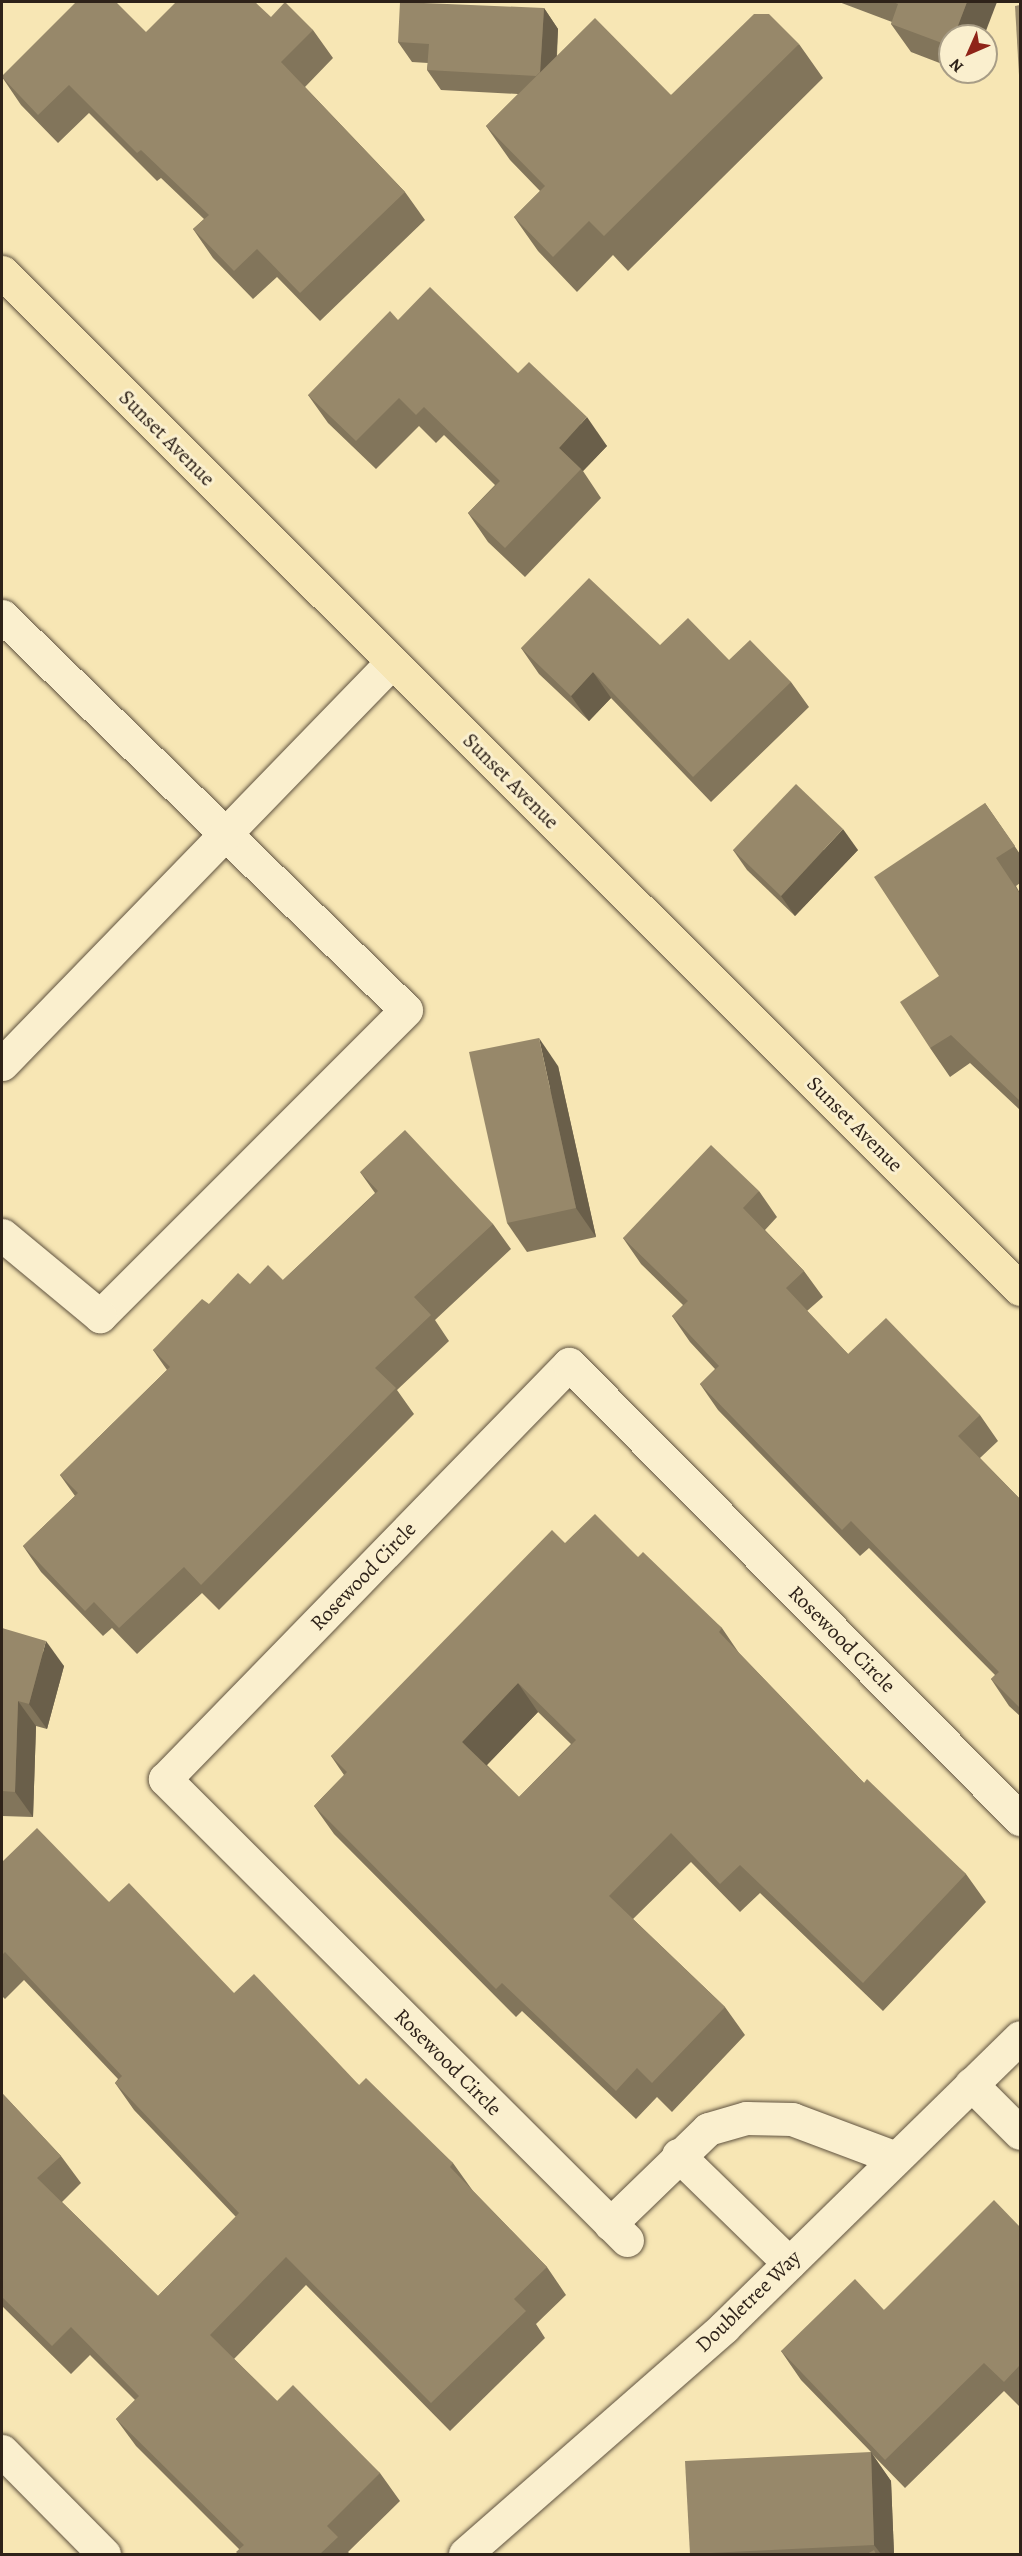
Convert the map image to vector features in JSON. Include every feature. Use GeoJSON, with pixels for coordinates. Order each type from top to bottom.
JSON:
{"type":"FeatureCollection","features":[{"type":"Feature","properties":{"kind":"main road","name":"Sunset Avenue"},"geometry":{"type":"LineString","coordinates":[[2,273],[1020,1289]]}},
{"type":"Feature","properties":{"kind":"street"},"geometry":{"type":"LineString","coordinates":[[2,616],[406,1010],[100,1316],[2,1235]]}},
{"type":"Feature","properties":{"kind":"street"},"geometry":{"type":"LineString","coordinates":[[2,1064],[392,662]]}},
{"type":"Feature","properties":{"kind":"street","name":"Rosewood Circle"},"geometry":{"type":"LineString","coordinates":[[678,2155],[618,2232],[165,1779],[569,1364],[1020,1819]]}},
{"type":"Feature","properties":{"kind":"street","name":"Doubletree Way"},"geometry":{"type":"LineString","coordinates":[[465,2554],[724,2327],[971,2084],[1018,2044]]}},
{"type":"Feature","properties":{"kind":"street"},"geometry":{"type":"LineString","coordinates":[[971,2084],[1020,2133]]}},
{"type":"Feature","properties":{"kind":"street"},"geometry":{"type":"LineString","coordinates":[[789,2263],[678,2155],[708,2129],[746,2118],[792,2119],[896,2158]]}},
{"type":"Feature","properties":{"kind":"street"},"geometry":{"type":"LineString","coordinates":[[2,2451],[104,2554]]}},
{"type":"Feature","properties":{"kind":"building"},"geometry":{"type":"Polygon","coordinates":[[[76,2],[116,2],[146,32],[176,2],[255,2],[271,17],[285,2],[313,30],[281,62],[405,192],[300,293],[257,249],[234,271],[193,229],[209,215],[141,150],[137,153],[69,85],[38,115],[2,77],[76,2]]]}},
{"type":"Feature","properties":{"kind":"building"},"geometry":{"type":"Polygon","coordinates":[[[400,2],[544,8],[540,72],[536,76],[427,70],[429,44],[398,42],[400,2]]]}},
{"type":"Feature","properties":{"kind":"building"},"geometry":{"type":"Polygon","coordinates":[[[893,2],[967,2],[959,24],[938,24],[938,42],[891,24],[898,4],[893,2]]]}},
{"type":"Feature","properties":{"kind":"building"},"geometry":{"type":"Polygon","coordinates":[[[1020,5],[1020,92],[1015,6],[1020,5]]]}},
{"type":"Feature","properties":{"kind":"building"},"geometry":{"type":"Polygon","coordinates":[[[754,14],[769,14],[799,44],[604,236],[589,221],[553,257],[514,217],[545,186],[486,126],[595,18],[671,95],[754,14]]]}},
{"type":"Feature","properties":{"kind":"building"},"geometry":{"type":"Polygon","coordinates":[[[430,287],[518,373],[529,362],[587,417],[559,448],[581,469],[505,548],[468,513],[500,481],[424,407],[416,415],[399,398],[356,441],[308,395],[390,311],[398,320],[430,287]]]}},
{"type":"Feature","properties":{"kind":"building"},"geometry":{"type":"Polygon","coordinates":[[[589,578],[660,645],[688,618],[729,660],[750,640],[791,682],[693,777],[593,672],[571,696],[521,648],[589,578]]]}},
{"type":"Feature","properties":{"kind":"building"},"geometry":{"type":"Polygon","coordinates":[[[796,784],[843,829],[781,896],[733,850],[796,784]]]}},
{"type":"Feature","properties":{"kind":"building"},"geometry":{"type":"Polygon","coordinates":[[[985,803],[1015,846],[996,858],[1020,894],[1020,1101],[951,1035],[930,1048],[900,1002],[939,976],[874,877],[985,803]]]}},
{"type":"Feature","properties":{"kind":"building"},"geometry":{"type":"Polygon","coordinates":[[[539,1038],[576,1208],[507,1223],[469,1052],[539,1038]]]}},
{"type":"Feature","properties":{"kind":"building"},"geometry":{"type":"Polygon","coordinates":[[[405,1130],[493,1224],[414,1297],[431,1315],[375,1368],[396,1388],[201,1585],[184,1567],[119,1628],[94,1602],[85,1611],[23,1546],[78,1493],[60,1475],[170,1367],[153,1350],[202,1299],[209,1304],[238,1273],[250,1284],[268,1265],[283,1280],[378,1191],[360,1172],[405,1130]]]}},
{"type":"Feature","properties":{"kind":"building"},"geometry":{"type":"Polygon","coordinates":[[[711,1145],[759,1191],[743,1208],[804,1271],[786,1288],[848,1354],[886,1318],[980,1415],[958,1436],[1020,1499],[1020,1708],[991,1679],[999,1672],[851,1521],[842,1530],[700,1384],[719,1366],[672,1316],[688,1301],[623,1238],[711,1145]]]}},
{"type":"Feature","properties":{"kind":"building"},"geometry":{"type":"Polygon","coordinates":[[[595,1514],[638,1557],[643,1552],[722,1628],[719,1632],[864,1783],[867,1779],[966,1874],[863,1983],[740,1865],[720,1884],[671,1833],[609,1896],[725,2007],[652,2083],[637,2068],[616,2091],[502,1983],[496,1989],[314,1806],[347,1772],[331,1756],[552,1530],[565,1543],[595,1514]],[[518,1683],[462,1742],[519,1797],[576,1740],[518,1683]]]}},
{"type":"Feature","properties":{"kind":"building"},"geometry":{"type":"Polygon","coordinates":[[[2,1628],[46,1641],[29,1704],[18,1701],[15,1792],[2,1791],[2,1628]]]}},
{"type":"Feature","properties":{"kind":"building"},"geometry":{"type":"Polygon","coordinates":[[[37,1828],[109,1902],[129,1883],[234,1993],[254,1974],[359,2085],[366,2078],[453,2163],[450,2167],[547,2267],[514,2299],[526,2311],[431,2403],[286,2257],[210,2335],[277,2401],[293,2385],[380,2473],[327,2526],[338,2537],[320,2554],[238,2554],[236,2552],[244,2545],[116,2419],[139,2396],[71,2327],[52,2346],[2,2297],[2,2093],[61,2156],[37,2178],[158,2296],[239,2213],[115,2083],[122,2076],[5,1952],[2,1955],[2,1862],[37,1828]]]}},
{"type":"Feature","properties":{"kind":"building"},"geometry":{"type":"Polygon","coordinates":[[[994,2200],[1020,2227],[1020,2365],[1004,2382],[984,2363],[885,2460],[781,2351],[855,2279],[884,2310],[994,2200]]]}},
{"type":"Feature","properties":{"kind":"building"},"geometry":{"type":"Polygon","coordinates":[[[871,2452],[874,2545],[690,2554],[685,2461],[871,2452]]]}}]}
